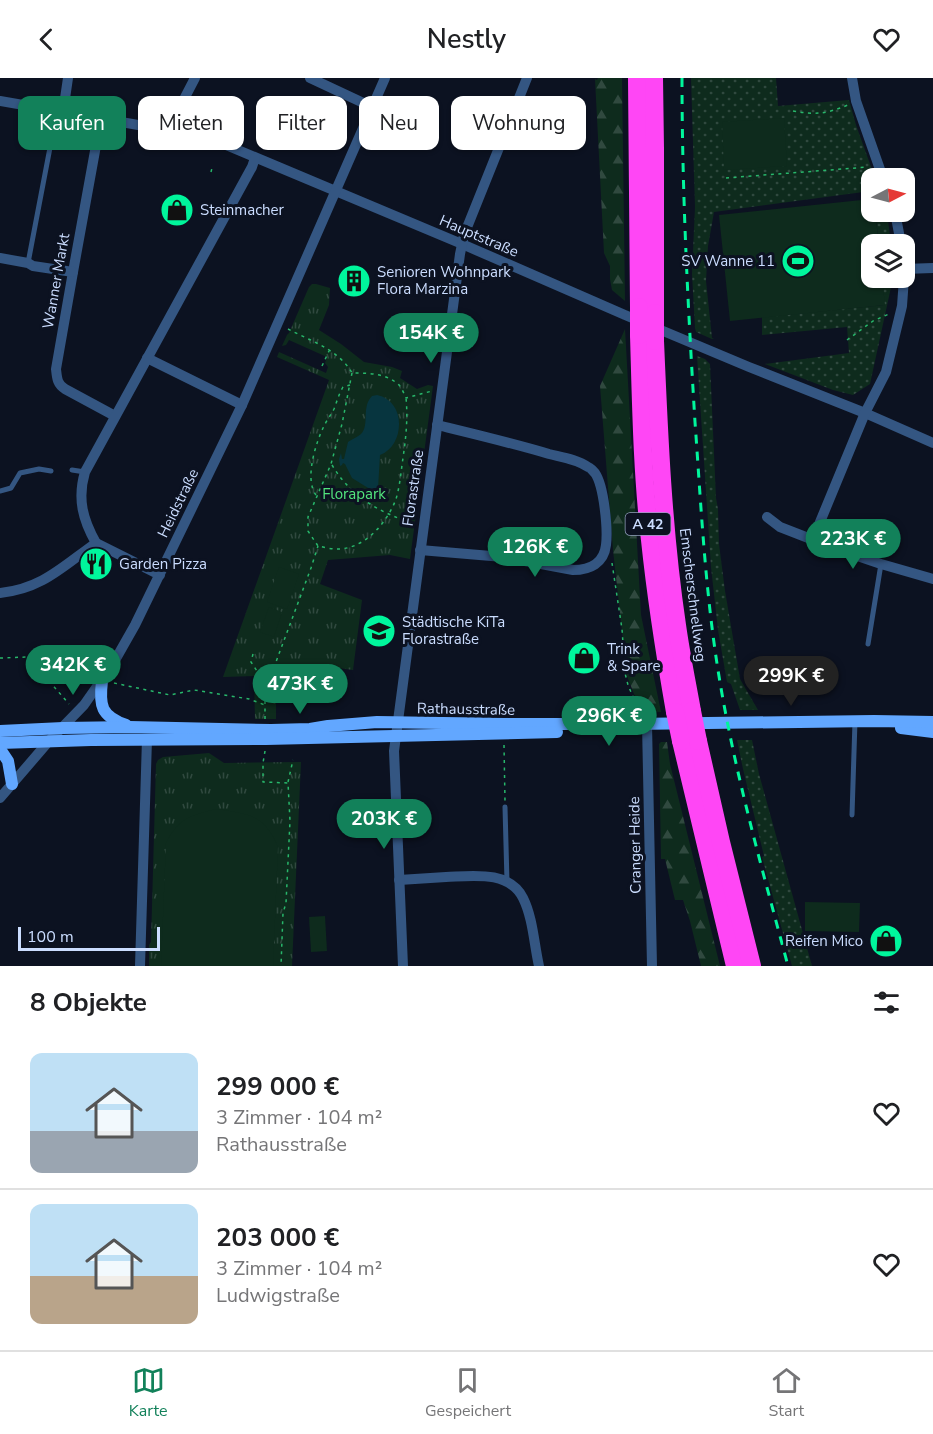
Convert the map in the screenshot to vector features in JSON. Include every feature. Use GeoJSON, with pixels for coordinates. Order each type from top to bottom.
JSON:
{"type":"FeatureCollection","features":[{"type":"Feature","properties":{"kind":"highway","name":"A 42"},"geometry":{"type":"LineString","coordinates":[[637,78],[647,310],[642,439],[650,540],[661,627],[683,712],[735,966]]}},
{"type":"Feature","properties":{"kind":"highway","name":"A 42"},"geometry":{"type":"LineString","coordinates":[[647,310],[655,148],[654,78]]}},
{"type":"Feature","properties":{"kind":"highway","name":"A 42"},"geometry":{"type":"LineString","coordinates":[[689,741],[721,842],[752,966]]}},
{"type":"Feature","properties":{"kind":"street"},"geometry":{"type":"LineString","coordinates":[[64,96],[68,78]]}},
{"type":"Feature","properties":{"kind":"street"},"geometry":{"type":"LineString","coordinates":[[186,96],[195,78]]}},
{"type":"Feature","properties":{"kind":"street"},"geometry":{"type":"LineString","coordinates":[[310,78],[359,101]]}},
{"type":"Feature","properties":{"kind":"street","name":"Heidstraße"},"geometry":{"type":"LineString","coordinates":[[377,96],[385,78]]}},
{"type":"Feature","properties":{"kind":"street","name":"Florastraße"},"geometry":{"type":"LineString","coordinates":[[403,966],[394,751],[441,392],[464,235],[527,78]]}},
{"type":"Feature","properties":{"kind":"street"},"geometry":{"type":"LineString","coordinates":[[852,78],[856,101],[877,166]]}},
{"type":"Feature","properties":{"kind":"street","name":"Hauptstraße"},"geometry":{"type":"LineString","coordinates":[[0,101],[18,104]]}},
{"type":"Feature","properties":{"kind":"street","name":"Heidstraße"},"geometry":{"type":"LineString","coordinates":[[0,798],[49,741],[107,682],[242,405],[359,137]]}},
{"type":"Feature","properties":{"kind":"street","name":"Wanner Markt"},"geometry":{"type":"LineString","coordinates":[[95,150],[57,369],[60,386],[115,416]]}},
{"type":"Feature","properties":{"kind":"street","name":"Hauptstraße"},"geometry":{"type":"LineString","coordinates":[[237,150],[462,244],[645,324],[865,412],[933,442]]}},
{"type":"Feature","properties":{"kind":"street"},"geometry":{"type":"LineString","coordinates":[[160,575],[96,543],[82,510],[81,489],[85,472],[255,158]]}},
{"type":"Feature","properties":{"kind":"street"},"geometry":{"type":"LineString","coordinates":[[0,258],[73,272]]}},
{"type":"Feature","properties":{"kind":"street"},"geometry":{"type":"LineString","coordinates":[[915,269],[933,268]]}},
{"type":"Feature","properties":{"kind":"street"},"geometry":{"type":"LineString","coordinates":[[813,539],[865,412],[886,372],[902,306],[903,288]]}},
{"type":"Feature","properties":{"kind":"street"},"geometry":{"type":"LineString","coordinates":[[147,358],[242,405]]}},
{"type":"Feature","properties":{"kind":"street"},"geometry":{"type":"LineString","coordinates":[[420,550],[503,557],[573,570],[587,569],[595,565],[601,560],[606,546],[602,488],[594,472],[588,467],[563,458],[437,424]]}},
{"type":"Feature","properties":{"kind":"street"},"geometry":{"type":"LineString","coordinates":[[767,517],[780,527],[881,564],[933,579]]}},
{"type":"Feature","properties":{"kind":"street"},"geometry":{"type":"LineString","coordinates":[[0,593],[20,590],[42,581],[96,543]]}},
{"type":"Feature","properties":{"kind":"street"},"geometry":{"type":"LineString","coordinates":[[107,682],[100,696],[103,710],[115,722],[130,727]]}},
{"type":"Feature","properties":{"kind":"street","name":"Rathausstraße"},"geometry":{"type":"LineString","coordinates":[[0,731],[130,727],[266,730],[310,729],[352,724],[396,729],[504,733],[933,722]]}},
{"type":"Feature","properties":{"kind":"street","name":"Rathausstraße"},"geometry":{"type":"LineString","coordinates":[[0,744],[147,739],[266,739],[396,729],[515,724],[648,728]]}},
{"type":"Feature","properties":{"kind":"street","name":"Rathausstraße"},"geometry":{"type":"LineString","coordinates":[[855,724],[933,732]]}},
{"type":"Feature","properties":{"kind":"street","name":"Cranger Heide"},"geometry":{"type":"LineString","coordinates":[[648,728],[652,966]]}},
{"type":"Feature","properties":{"kind":"street"},"geometry":{"type":"LineString","coordinates":[[140,966],[147,739]]}},
{"type":"Feature","properties":{"kind":"street"},"geometry":{"type":"LineString","coordinates":[[0,749],[8,761],[12,783]]}},
{"type":"Feature","properties":{"kind":"street"},"geometry":{"type":"LineString","coordinates":[[399,880],[478,876],[498,878],[507,882],[518,890],[527,907],[539,966]]}},
{"type":"Feature","properties":{"kind":"lane"},"geometry":{"type":"LineString","coordinates":[[28,263],[52,150]]}},
{"type":"Feature","properties":{"kind":"lane"},"geometry":{"type":"LineString","coordinates":[[0,491],[11,488],[20,472],[39,469],[51,471]]}},
{"type":"Feature","properties":{"kind":"lane"},"geometry":{"type":"LineString","coordinates":[[72,470],[85,472]]}},
{"type":"Feature","properties":{"kind":"lane"},"geometry":{"type":"LineString","coordinates":[[868,644],[881,564]]}},
{"type":"Feature","properties":{"kind":"lane"},"geometry":{"type":"LineString","coordinates":[[852,815],[855,724]]}},
{"type":"Feature","properties":{"kind":"lane"},"geometry":{"type":"LineString","coordinates":[[506,807],[507,882]]}},
{"type":"Feature","properties":{"kind":"path"},"geometry":{"type":"LineString","coordinates":[[794,111],[816,115],[836,110],[856,101]]}},
{"type":"Feature","properties":{"kind":"path"},"geometry":{"type":"LineString","coordinates":[[726,178],[877,166]]}},
{"type":"Feature","properties":{"kind":"path"},"geometry":{"type":"LineString","coordinates":[[211,172],[212,168]]}},
{"type":"Feature","properties":{"kind":"path"},"geometry":{"type":"LineString","coordinates":[[847,340],[873,321],[902,306]]}},
{"type":"Feature","properties":{"kind":"path"},"geometry":{"type":"LineString","coordinates":[[288,329],[338,356],[352,373],[331,465],[308,517],[308,531],[318,546],[337,549],[353,546],[369,537],[389,514],[397,496],[407,425],[406,398],[399,386],[387,377],[373,373],[352,373]]}},
{"type":"Feature","properties":{"kind":"path"},"geometry":{"type":"LineString","coordinates":[[322,366],[329,351]]}},
{"type":"Feature","properties":{"kind":"path"},"geometry":{"type":"LineString","coordinates":[[317,496],[313,490],[311,478],[317,444],[338,395],[343,387],[350,385]]}},
{"type":"Feature","properties":{"kind":"path"},"geometry":{"type":"LineString","coordinates":[[406,398],[433,390],[441,392]]}},
{"type":"Feature","properties":{"kind":"path"},"geometry":{"type":"LineString","coordinates":[[331,465],[348,488],[373,506],[423,527]]}},
{"type":"Feature","properties":{"kind":"path"},"geometry":{"type":"LineString","coordinates":[[266,730],[267,686],[318,546]]}},
{"type":"Feature","properties":{"kind":"path"},"geometry":{"type":"LineString","coordinates":[[604,554],[611,559],[622,629],[627,686],[648,728]]}},
{"type":"Feature","properties":{"kind":"path"},"geometry":{"type":"LineString","coordinates":[[617,654],[623,650]]}},
{"type":"Feature","properties":{"kind":"path"},"geometry":{"type":"LineString","coordinates":[[253,654],[251,662],[267,686]]}},
{"type":"Feature","properties":{"kind":"path"},"geometry":{"type":"LineString","coordinates":[[0,658],[30,658],[69,704]]}},
{"type":"Feature","properties":{"kind":"path"},"geometry":{"type":"LineString","coordinates":[[107,682],[170,695],[194,690],[249,699],[265,705]]}},
{"type":"Feature","properties":{"kind":"path"},"geometry":{"type":"LineString","coordinates":[[504,733],[506,807]]}},
{"type":"Feature","properties":{"kind":"path"},"geometry":{"type":"LineString","coordinates":[[281,966],[290,821],[288,783],[293,760]]}},
{"type":"Feature","properties":{"kind":"path"},"geometry":{"type":"LineString","coordinates":[[263,763],[263,782],[288,783]]}},
{"type":"Feature","properties":{"kind":"green space"},"geometry":{"type":"Polygon","coordinates":[[[622,78],[625,301],[612,290],[610,266],[604,253],[595,79],[622,78]]]}},
{"type":"Feature","properties":{"kind":"green space"},"geometry":{"type":"Polygon","coordinates":[[[691,78],[776,78],[778,106],[849,100],[871,168],[861,168],[861,192],[714,212],[708,246],[706,281],[712,338],[714,339],[696,332],[695,328],[692,274],[695,207],[691,78]]]}},
{"type":"Feature","properties":{"kind":"green space"},"geometry":{"type":"Polygon","coordinates":[[[784,118],[787,166],[724,170],[722,122],[784,118]]]}},
{"type":"Feature","properties":{"kind":"green space","name":"SV Wanne 11"},"geometry":{"type":"Polygon","coordinates":[[[861,200],[861,222],[876,222],[878,234],[861,234],[861,288],[883,288],[885,305],[730,321],[719,215],[861,200]]]}},
{"type":"Feature","properties":{"kind":"green space"},"geometry":{"type":"Polygon","coordinates":[[[876,222],[888,222],[890,234],[878,234],[876,222]]]}},
{"type":"Feature","properties":{"kind":"green space","name":"Florapark"},"geometry":{"type":"Polygon","coordinates":[[[312,284],[330,288],[329,305],[319,330],[364,362],[402,371],[400,378],[417,389],[428,385],[433,386],[410,559],[390,555],[328,560],[320,584],[362,600],[353,670],[338,668],[334,675],[276,676],[276,719],[255,719],[254,676],[223,677],[329,380],[277,357],[279,352],[326,373],[327,357],[289,340],[286,345],[282,346],[312,284]]]}},
{"type":"Feature","properties":{"kind":"green space"},"geometry":{"type":"Polygon","coordinates":[[[883,288],[891,288],[870,384],[853,395],[833,390],[765,364],[849,353],[847,327],[762,335],[762,317],[884,305],[883,288]]]}},
{"type":"Feature","properties":{"kind":"green space"},"geometry":{"type":"Polygon","coordinates":[[[625,329],[641,615],[661,712],[643,711],[627,676],[613,550],[600,386],[625,329]]]}},
{"type":"Feature","properties":{"kind":"green space"},"geometry":{"type":"Polygon","coordinates":[[[697,356],[710,364],[719,544],[740,679],[758,710],[740,710],[731,684],[727,682],[718,630],[711,567],[697,356]]]}},
{"type":"Feature","properties":{"kind":"green space"},"geometry":{"type":"Polygon","coordinates":[[[279,567],[299,574],[287,609],[267,602],[279,567]]]}},
{"type":"Feature","properties":{"kind":"green space"},"geometry":{"type":"Polygon","coordinates":[[[269,607],[282,612],[274,637],[260,632],[269,607]]]}},
{"type":"Feature","properties":{"kind":"green space"},"geometry":{"type":"Polygon","coordinates":[[[737,740],[752,740],[759,774],[812,966],[792,966],[762,857],[764,856],[737,740]]]}},
{"type":"Feature","properties":{"kind":"green space"},"geometry":{"type":"Polygon","coordinates":[[[667,742],[670,764],[720,966],[701,966],[683,900],[675,900],[665,859],[661,859],[659,744],[667,742]]]}},
{"type":"Feature","properties":{"kind":"green space"},"geometry":{"type":"Polygon","coordinates":[[[209,753],[224,763],[301,762],[292,966],[149,966],[156,764],[163,757],[209,753]]]}},
{"type":"Feature","properties":{"kind":"green space"},"geometry":{"type":"Polygon","coordinates":[[[216,809],[254,817],[267,828],[278,847],[273,966],[161,966],[166,843],[180,823],[216,809]]]}},
{"type":"Feature","properties":{"kind":"green space"},"geometry":{"type":"Polygon","coordinates":[[[805,902],[860,903],[859,932],[805,931],[805,902]]]}},
{"type":"Feature","properties":{"kind":"green space"},"geometry":{"type":"Polygon","coordinates":[[[325,916],[327,951],[311,952],[309,917],[325,916]]]}},
{"type":"Feature","properties":{"kind":"shaded area"},"geometry":{"type":"Polygon","coordinates":[[[377,395],[387,399],[394,406],[399,424],[394,443],[380,455],[378,489],[373,491],[352,478],[345,464],[340,466],[339,459],[341,453],[344,459],[348,442],[364,430],[367,405],[372,396],[377,395]]]}},
{"type":"Feature","properties":{"kind":"railway"},"geometry":{"type":"LineString","coordinates":[[682,78],[684,207],[690,336],[701,515],[710,608],[718,670],[732,745],[788,966]]}},
{"type":"Feature","properties":{"kind":"place","name":"Steinmacher"},"geometry":{"type":"Point","coordinates":[177,210]}},
{"type":"Feature","properties":{"kind":"place","name":"SV Wanne 11"},"geometry":{"type":"Point","coordinates":[798,261]}},
{"type":"Feature","properties":{"kind":"place","name":"Senioren Wohnpark Flora Marzina"},"geometry":{"type":"Point","coordinates":[354,281]}},
{"type":"Feature","properties":{"kind":"place","name":"Garden Pizza"},"geometry":{"type":"Point","coordinates":[96,564]}},
{"type":"Feature","properties":{"kind":"place","name":"Städtische KiTa Florastraße"},"geometry":{"type":"Point","coordinates":[379,631]}},
{"type":"Feature","properties":{"kind":"place","name":"Trink & Spare"},"geometry":{"type":"Point","coordinates":[584,658]}},
{"type":"Feature","properties":{"kind":"place","name":"Reifen Mico"},"geometry":{"type":"Point","coordinates":[886,941]}}]}
